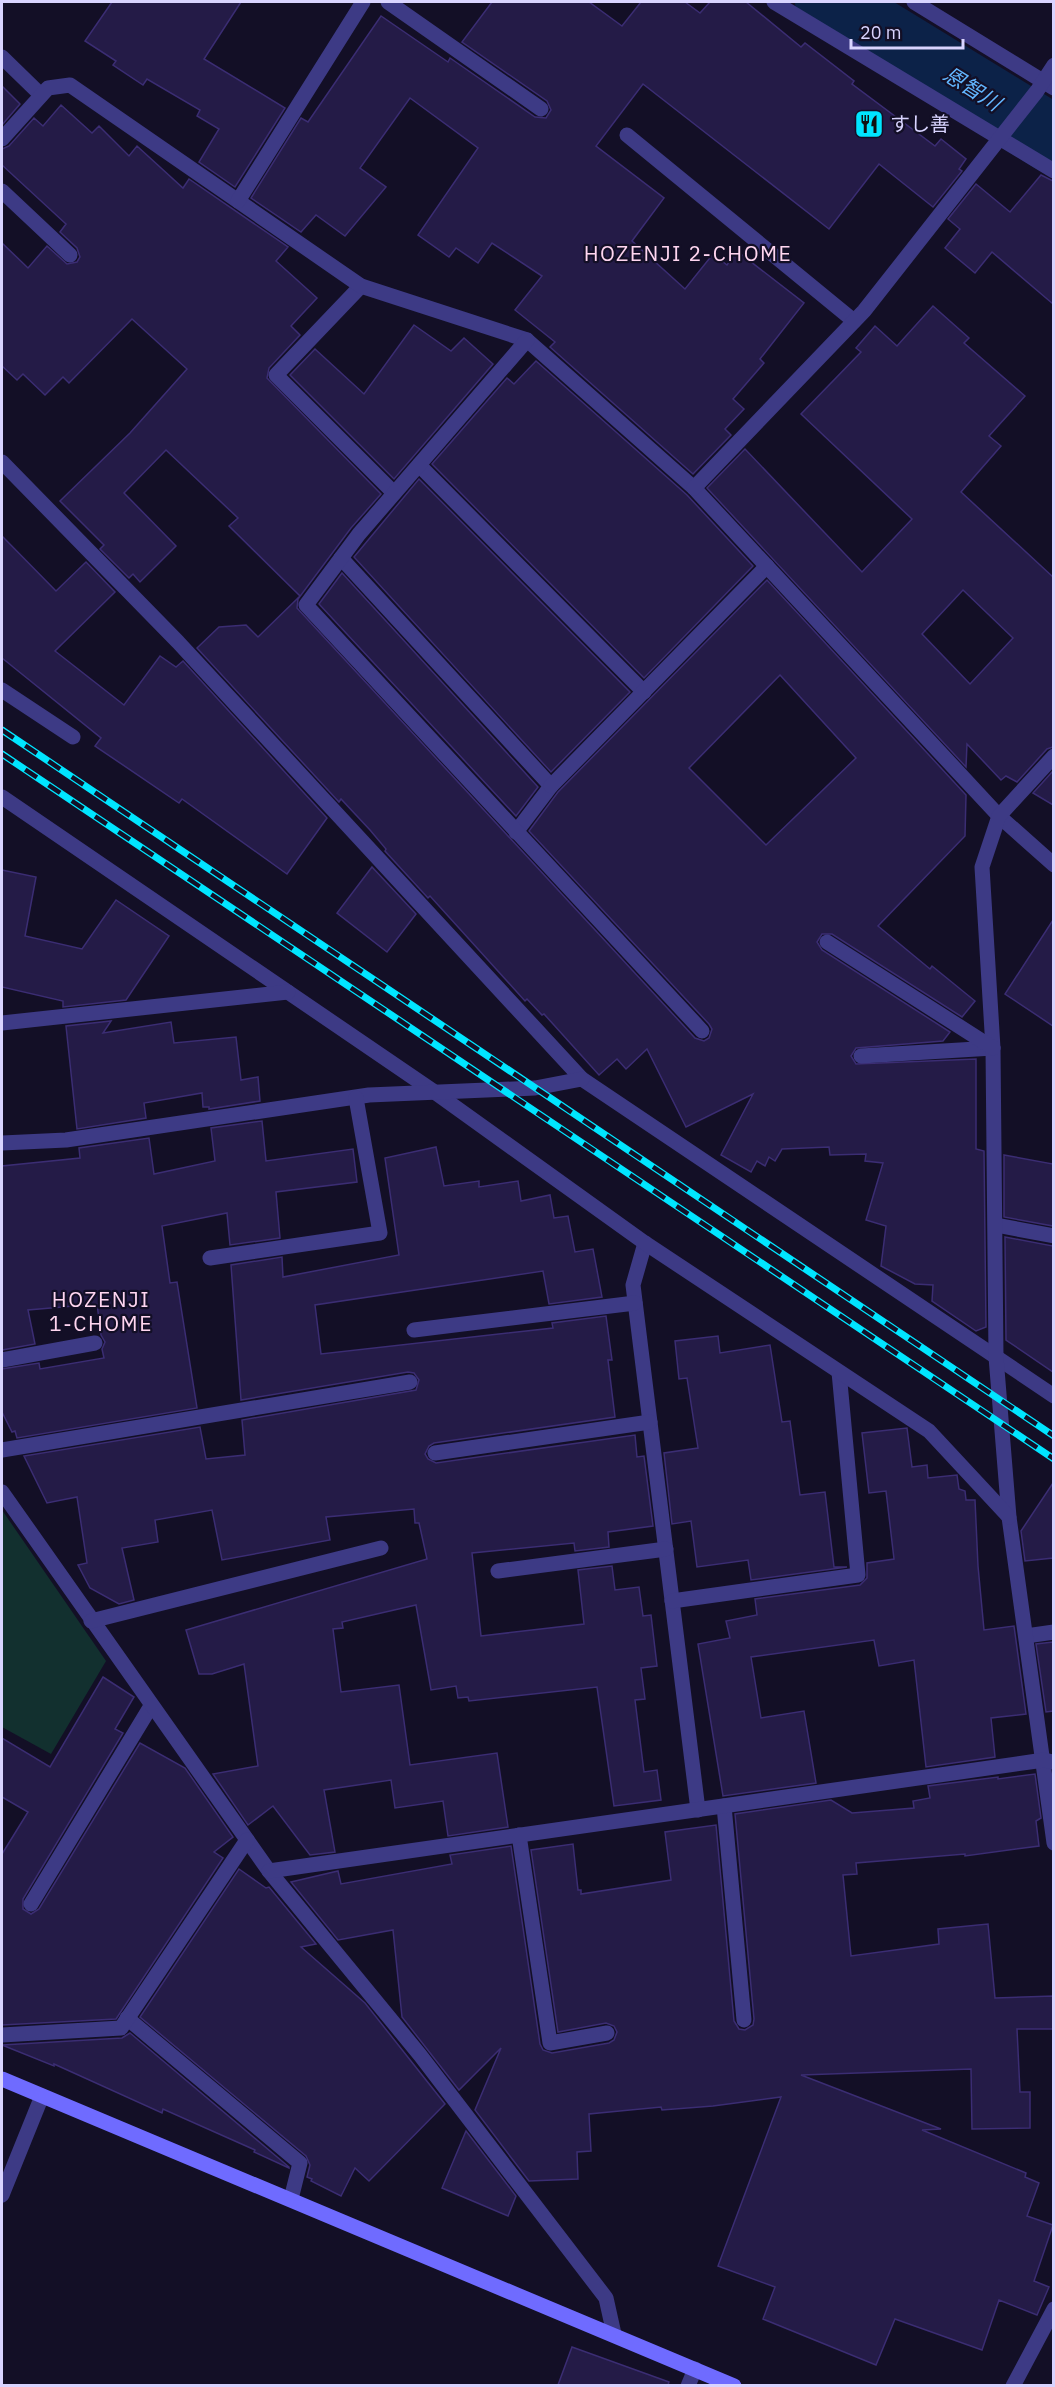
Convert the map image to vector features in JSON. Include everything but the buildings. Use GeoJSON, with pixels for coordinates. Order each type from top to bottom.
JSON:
{"type":"FeatureCollection","features":[{"type":"Feature","properties":{"kind":"street"},"geometry":{"type":"LineString","coordinates":[[238,201],[363,2]]}},
{"type":"Feature","properties":{"kind":"street"},"geometry":{"type":"LineString","coordinates":[[388,2],[541,109]]}},
{"type":"Feature","properties":{"kind":"street"},"geometry":{"type":"LineString","coordinates":[[774,2],[1003,133],[1053,171]]}},
{"type":"Feature","properties":{"kind":"street"},"geometry":{"type":"LineString","coordinates":[[914,2],[1044,86]]}},
{"type":"Feature","properties":{"kind":"street"},"geometry":{"type":"LineString","coordinates":[[2,57],[41,95]]}},
{"type":"Feature","properties":{"kind":"street"},"geometry":{"type":"LineString","coordinates":[[694,488],[854,321],[1003,133],[1044,86],[1053,65]]}},
{"type":"Feature","properties":{"kind":"street"},"geometry":{"type":"LineString","coordinates":[[2,139],[48,88],[70,85],[361,286],[527,340],[694,488],[999,816],[1053,865]]}},
{"type":"Feature","properties":{"kind":"street"},"geometry":{"type":"LineString","coordinates":[[627,135],[854,321]]}},
{"type":"Feature","properties":{"kind":"street"},"geometry":{"type":"LineString","coordinates":[[2,191],[70,255]]}},
{"type":"Feature","properties":{"kind":"street"},"geometry":{"type":"LineString","coordinates":[[361,286],[276,375],[394,493]]}},
{"type":"Feature","properties":{"kind":"street"},"geometry":{"type":"LineString","coordinates":[[527,340],[358,534],[306,605],[702,1031]]}},
{"type":"Feature","properties":{"kind":"street"},"geometry":{"type":"LineString","coordinates":[[2,462],[178,642],[582,1079],[1053,1396]]}},
{"type":"Feature","properties":{"kind":"street"},"geometry":{"type":"LineString","coordinates":[[419,465],[644,692]]}},
{"type":"Feature","properties":{"kind":"street"},"geometry":{"type":"LineString","coordinates":[[341,558],[551,786]]}},
{"type":"Feature","properties":{"kind":"street"},"geometry":{"type":"LineString","coordinates":[[516,832],[551,786],[767,566]]}},
{"type":"Feature","properties":{"kind":"street"},"geometry":{"type":"LineString","coordinates":[[2,690],[73,737]]}},
{"type":"Feature","properties":{"kind":"street"},"geometry":{"type":"LineString","coordinates":[[1053,756],[999,816],[982,867],[993,1048],[996,1357],[1009,1517],[1026,1636],[1048,1761],[1053,1843]]}},
{"type":"Feature","properties":{"kind":"street"},"geometry":{"type":"LineString","coordinates":[[2,797],[434,1091],[645,1243],[929,1431],[1009,1517]]}},
{"type":"Feature","properties":{"kind":"street"},"geometry":{"type":"LineString","coordinates":[[827,942],[993,1048]]}},
{"type":"Feature","properties":{"kind":"street"},"geometry":{"type":"LineString","coordinates":[[2,1023],[288,992]]}},
{"type":"Feature","properties":{"kind":"street"},"geometry":{"type":"LineString","coordinates":[[861,1056],[993,1048]]}},
{"type":"Feature","properties":{"kind":"street"},"geometry":{"type":"LineString","coordinates":[[2,1143],[66,1140],[356,1098],[434,1091],[535,1088],[582,1079]]}},
{"type":"Feature","properties":{"kind":"street"},"geometry":{"type":"LineString","coordinates":[[210,1258],[380,1233],[356,1098]]}},
{"type":"Feature","properties":{"kind":"street"},"geometry":{"type":"LineString","coordinates":[[996,1225],[1053,1236]]}},
{"type":"Feature","properties":{"kind":"street"},"geometry":{"type":"LineString","coordinates":[[645,1243],[633,1285],[698,1810]]}},
{"type":"Feature","properties":{"kind":"street"},"geometry":{"type":"LineString","coordinates":[[414,1330],[635,1303]]}},
{"type":"Feature","properties":{"kind":"street"},"geometry":{"type":"LineString","coordinates":[[2,1360],[95,1343]]}},
{"type":"Feature","properties":{"kind":"street"},"geometry":{"type":"LineString","coordinates":[[672,1601],[858,1575],[839,1372]]}},
{"type":"Feature","properties":{"kind":"street"},"geometry":{"type":"LineString","coordinates":[[2,1450],[410,1382]]}},
{"type":"Feature","properties":{"kind":"street"},"geometry":{"type":"LineString","coordinates":[[435,1453],[650,1422]]}},
{"type":"Feature","properties":{"kind":"street"},"geometry":{"type":"LineString","coordinates":[[2,1492],[269,1872],[420,2055],[606,2298],[615,2334]]}},
{"type":"Feature","properties":{"kind":"street"},"geometry":{"type":"LineString","coordinates":[[91,1621],[381,1548]]}},
{"type":"Feature","properties":{"kind":"street"},"geometry":{"type":"LineString","coordinates":[[498,1571],[666,1550]]}},
{"type":"Feature","properties":{"kind":"street"},"geometry":{"type":"LineString","coordinates":[[1026,1636],[1053,1632]]}},
{"type":"Feature","properties":{"kind":"street"},"geometry":{"type":"LineString","coordinates":[[31,1904],[152,1706]]}},
{"type":"Feature","properties":{"kind":"street"},"geometry":{"type":"LineString","coordinates":[[269,1872],[1048,1761]]}},
{"type":"Feature","properties":{"kind":"street"},"geometry":{"type":"LineString","coordinates":[[723,1806],[744,2020]]}},
{"type":"Feature","properties":{"kind":"street"},"geometry":{"type":"LineString","coordinates":[[519,1835],[550,2043],[606,2033]]}},
{"type":"Feature","properties":{"kind":"street"},"geometry":{"type":"LineString","coordinates":[[2,2035],[121,2028],[247,1840]]}},
{"type":"Feature","properties":{"kind":"street"},"geometry":{"type":"LineString","coordinates":[[127,2018],[300,2163],[291,2199]]}},
{"type":"Feature","properties":{"kind":"street"},"geometry":{"type":"LineString","coordinates":[[2,2079],[734,2385]]}},
{"type":"Feature","properties":{"kind":"street"},"geometry":{"type":"LineString","coordinates":[[2,2195],[42,2096]]}},
{"type":"Feature","properties":{"kind":"street"},"geometry":{"type":"LineString","coordinates":[[1013,2385],[1053,2309]]}},
{"type":"Feature","properties":{"kind":"street"},"geometry":{"type":"LineString","coordinates":[[688,2385],[695,2369]]}},
{"type":"Feature","properties":{"kind":"green space"},"geometry":{"type":"Polygon","coordinates":[[[2,1510],[106,1661],[51,1754],[2,1727],[2,1510]]]}},
{"type":"Feature","properties":{"kind":"waterway","name":"恩智川"},"geometry":{"type":"LineString","coordinates":[[829,2],[1054,140]]}},
{"type":"Feature","properties":{"kind":"railway"},"geometry":{"type":"LineString","coordinates":[[2,730],[1054,1436]]}},
{"type":"Feature","properties":{"kind":"railway"},"geometry":{"type":"LineString","coordinates":[[2,754],[1054,1459]]}},
{"type":"Feature","properties":{"kind":"place","name":"すし善"},"geometry":{"type":"Point","coordinates":[869,124]}},
{"type":"Feature","properties":{"kind":"district","name":"HOZENJI 2-CHOME"},"geometry":{"type":"Point","coordinates":[688,254]}},
{"type":"Feature","properties":{"kind":"district","name":"HOZENJI 1-CHOME"},"geometry":{"type":"Point","coordinates":[101,1312]}}]}
